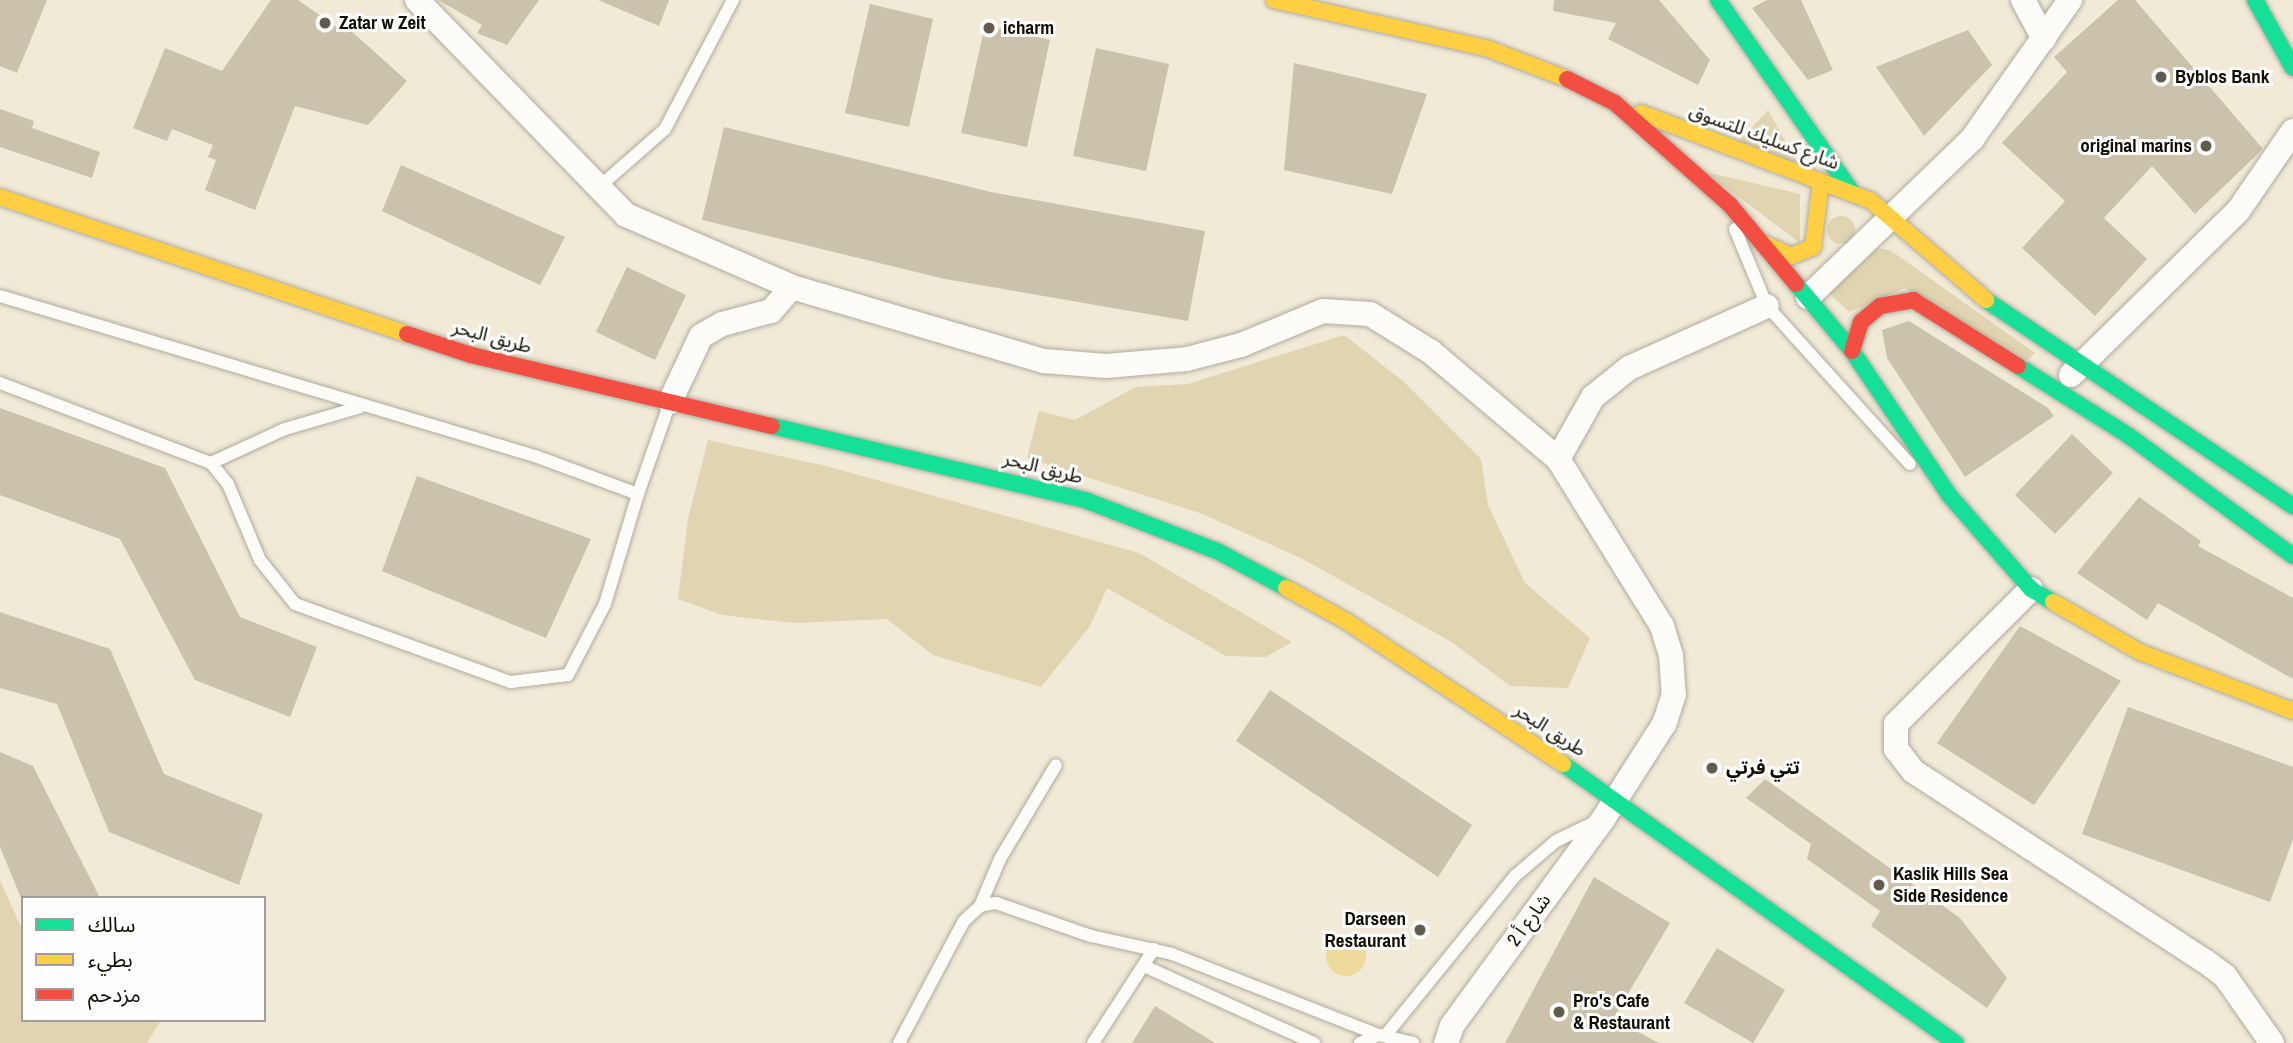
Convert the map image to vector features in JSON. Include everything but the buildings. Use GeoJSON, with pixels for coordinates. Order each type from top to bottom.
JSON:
{"type":"FeatureCollection","features":[{"type":"Feature","properties":{"kind":"main road"},"geometry":{"type":"LineString","coordinates":[[1275,0],[1489,49],[1548,69],[1615,103],[1730,205],[1852,351],[1949,495],[2031,589],[2140,652],[2293,711]]}},
{"type":"Feature","properties":{"kind":"main road"},"geometry":{"type":"LineString","coordinates":[[1717,0],[1790,96],[1852,192]]}},
{"type":"Feature","properties":{"kind":"main road"},"geometry":{"type":"LineString","coordinates":[[2255,0],[2293,68]]}},
{"type":"Feature","properties":{"kind":"main road","name":"شارع كسليك للتسوق"},"geometry":{"type":"LineString","coordinates":[[1615,103],[1852,192],[1894,219],[1993,306],[2293,506]]}},
{"type":"Feature","properties":{"kind":"main road"},"geometry":{"type":"LineString","coordinates":[[1761,242],[1791,256],[1813,247],[1821,181]]}},
{"type":"Feature","properties":{"kind":"main road","name":"طريق البحر"},"geometry":{"type":"LineString","coordinates":[[0,197],[471,355],[1072,496],[1153,524],[1241,563],[1346,621],[1610,809],[1956,1043]]}},
{"type":"Feature","properties":{"kind":"main road"},"geometry":{"type":"LineString","coordinates":[[1852,351],[1861,322],[1881,306],[1913,300],[2058,389],[2293,556]]}},
{"type":"Feature","properties":{"kind":"street","name":"شارع أ 2"},"geometry":{"type":"LineString","coordinates":[[417,0],[598,187],[643,225],[777,276],[792,287],[1044,361],[1106,366],[1187,359],[1241,345],[1323,311],[1370,314],[1431,352],[1558,459],[1662,626],[1671,655],[1671,708],[1610,809],[1452,1026],[1446,1043]]}},
{"type":"Feature","properties":{"kind":"street"},"geometry":{"type":"LineString","coordinates":[[2023,0],[2044,38]]}},
{"type":"Feature","properties":{"kind":"street"},"geometry":{"type":"LineString","coordinates":[[1808,297],[1894,219],[1972,139],[2070,0]]}},
{"type":"Feature","properties":{"kind":"street"},"geometry":{"type":"LineString","coordinates":[[2058,389],[2238,211],[2293,131]]}},
{"type":"Feature","properties":{"kind":"street"},"geometry":{"type":"LineString","coordinates":[[670,402],[701,336],[722,324],[771,311],[792,287]]}},
{"type":"Feature","properties":{"kind":"street"},"geometry":{"type":"LineString","coordinates":[[1558,459],[1593,397],[1629,368],[1768,306]]}},
{"type":"Feature","properties":{"kind":"street"},"geometry":{"type":"LineString","coordinates":[[2031,589],[1896,724],[1896,749],[1913,771],[2225,976],[2272,1043]]}},
{"type":"Feature","properties":{"kind":"lane"},"geometry":{"type":"LineString","coordinates":[[598,187],[665,129],[733,0]]}},
{"type":"Feature","properties":{"kind":"lane"},"geometry":{"type":"LineString","coordinates":[[1730,205],[1744,257],[1768,306],[1914,468],[1949,495]]}},
{"type":"Feature","properties":{"kind":"lane"},"geometry":{"type":"LineString","coordinates":[[0,296],[360,407],[535,456],[638,494]]}},
{"type":"Feature","properties":{"kind":"lane"},"geometry":{"type":"LineString","coordinates":[[0,383],[211,463],[228,484],[265,568],[295,604],[511,682],[536,683],[568,675],[605,604],[638,494],[670,402]]}},
{"type":"Feature","properties":{"kind":"lane"},"geometry":{"type":"LineString","coordinates":[[211,463],[274,433],[360,407]]}},
{"type":"Feature","properties":{"kind":"lane"},"geometry":{"type":"LineString","coordinates":[[899,1043],[964,921],[980,906],[1000,859],[1056,765]]}},
{"type":"Feature","properties":{"kind":"lane"},"geometry":{"type":"LineString","coordinates":[[1360,1043],[1382,1035],[1516,876],[1556,841],[1610,809]]}},
{"type":"Feature","properties":{"kind":"lane"},"geometry":{"type":"LineString","coordinates":[[980,906],[1004,905],[1091,936],[1154,949],[1382,1035],[1413,1043]]}},
{"type":"Feature","properties":{"kind":"lane"},"geometry":{"type":"LineString","coordinates":[[1093,1043],[1154,949]]}},
{"type":"Feature","properties":{"kind":"lane"},"geometry":{"type":"LineString","coordinates":[[1144,967],[1314,1043]]}},
{"type":"Feature","properties":{"kind":"shaded area"},"geometry":{"type":"Polygon","coordinates":[[[1768,110],[1799,166],[1739,141],[1768,110]]]}},
{"type":"Feature","properties":{"kind":"shaded area"},"geometry":{"type":"Polygon","coordinates":[[[1706,172],[1800,194],[1800,243],[1706,172]]]}},
{"type":"Feature","properties":{"kind":"shaded area"},"geometry":{"type":"Polygon","coordinates":[[[1841,216],[1851,220],[1855,230],[1851,240],[1841,244],[1831,240],[1827,230],[1831,220],[1841,216]]]}},
{"type":"Feature","properties":{"kind":"shaded area"},"geometry":{"type":"Polygon","coordinates":[[[1871,247],[1890,250],[2035,353],[2027,360],[1905,288],[1849,312],[1826,290],[1871,247]]]}},
{"type":"Feature","properties":{"kind":"shaded area"},"geometry":{"type":"Polygon","coordinates":[[[1344,335],[1403,381],[1481,459],[1488,505],[1525,583],[1590,638],[1568,688],[1510,686],[1450,641],[1301,558],[1200,513],[1027,458],[1039,411],[1075,420],[1136,387],[1188,384],[1344,335]]]}},
{"type":"Feature","properties":{"kind":"shaded area"},"geometry":{"type":"Polygon","coordinates":[[[708,440],[830,467],[1139,553],[1292,642],[1266,657],[1226,656],[1107,588],[1090,626],[1041,687],[933,655],[887,619],[794,623],[722,615],[678,599],[688,519],[708,440]]]}},
{"type":"Feature","properties":{"kind":"shaded area"},"geometry":{"type":"Polygon","coordinates":[[[0,880],[21,927],[21,1022],[160,1022],[147,1043],[0,1043],[0,880]]]}},
{"type":"Feature","properties":{"kind":"shaded area"},"geometry":{"type":"Polygon","coordinates":[[[1346,936],[1360,942],[1366,956],[1360,970],[1346,976],[1332,970],[1326,956],[1332,942],[1346,936]]]}},
{"type":"Feature","properties":{"kind":"traffic: fast"},"geometry":{"type":"LineString","coordinates":[[1718,0],[1852,192]]}},
{"type":"Feature","properties":{"kind":"traffic: fast"},"geometry":{"type":"LineString","coordinates":[[2255,0],[2293,68]]}},
{"type":"Feature","properties":{"kind":"traffic: fast"},"geometry":{"type":"LineString","coordinates":[[1796,284],[1852,351],[1949,495],[2031,589],[2053,602]]}},
{"type":"Feature","properties":{"kind":"traffic: fast"},"geometry":{"type":"LineString","coordinates":[[1986,300],[2293,506]]}},
{"type":"Feature","properties":{"kind":"traffic: fast"},"geometry":{"type":"LineString","coordinates":[[2018,366],[2129,436],[2293,556]]}},
{"type":"Feature","properties":{"kind":"traffic: fast"},"geometry":{"type":"LineString","coordinates":[[772,426],[1085,500],[1219,552],[1286,588]]}},
{"type":"Feature","properties":{"kind":"traffic: fast"},"geometry":{"type":"LineString","coordinates":[[1563,764],[1956,1043]]}},
{"type":"Feature","properties":{"kind":"traffic: slow"},"geometry":{"type":"LineString","coordinates":[[1274,0],[1489,49],[1567,79]]}},
{"type":"Feature","properties":{"kind":"traffic: slow"},"geometry":{"type":"LineString","coordinates":[[1641,113],[1871,201],[1986,300]]}},
{"type":"Feature","properties":{"kind":"traffic: slow"},"geometry":{"type":"LineString","coordinates":[[1761,242],[1791,256],[1813,247],[1821,181]]}},
{"type":"Feature","properties":{"kind":"traffic: slow"},"geometry":{"type":"LineString","coordinates":[[0,197],[407,334]]}},
{"type":"Feature","properties":{"kind":"traffic: slow"},"geometry":{"type":"LineString","coordinates":[[1286,588],[1346,621],[1563,764]]}},
{"type":"Feature","properties":{"kind":"traffic: slow"},"geometry":{"type":"LineString","coordinates":[[2053,602],[2140,652],[2293,711]]}},
{"type":"Feature","properties":{"kind":"traffic: jam"},"geometry":{"type":"LineString","coordinates":[[1567,79],[1615,103],[1730,205],[1796,284]]}},
{"type":"Feature","properties":{"kind":"traffic: jam"},"geometry":{"type":"LineString","coordinates":[[1852,351],[1861,322],[1880,306],[1913,300],[2018,366]]}},
{"type":"Feature","properties":{"kind":"traffic: jam"},"geometry":{"type":"LineString","coordinates":[[407,334],[471,355],[772,426]]}},
{"type":"Feature","properties":{"kind":"place","name":"Zatar w Zeit"},"geometry":{"type":"Point","coordinates":[325,23]}},
{"type":"Feature","properties":{"kind":"place","name":"icharm"},"geometry":{"type":"Point","coordinates":[989,28]}},
{"type":"Feature","properties":{"kind":"place","name":"Byblos Bank"},"geometry":{"type":"Point","coordinates":[2161,77]}},
{"type":"Feature","properties":{"kind":"place","name":"original marins"},"geometry":{"type":"Point","coordinates":[2206,146]}},
{"type":"Feature","properties":{"kind":"place","name":"تتي فرتي"},"geometry":{"type":"Point","coordinates":[1712,768]}},
{"type":"Feature","properties":{"kind":"place","name":"Kaslik Hills Sea Side Residence"},"geometry":{"type":"Point","coordinates":[1879,885]}},
{"type":"Feature","properties":{"kind":"place","name":"Darseen Restaurant"},"geometry":{"type":"Point","coordinates":[1420,930]}},
{"type":"Feature","properties":{"kind":"place","name":"Pro's Cafe & Restaurant"},"geometry":{"type":"Point","coordinates":[1559,1012]}}]}
